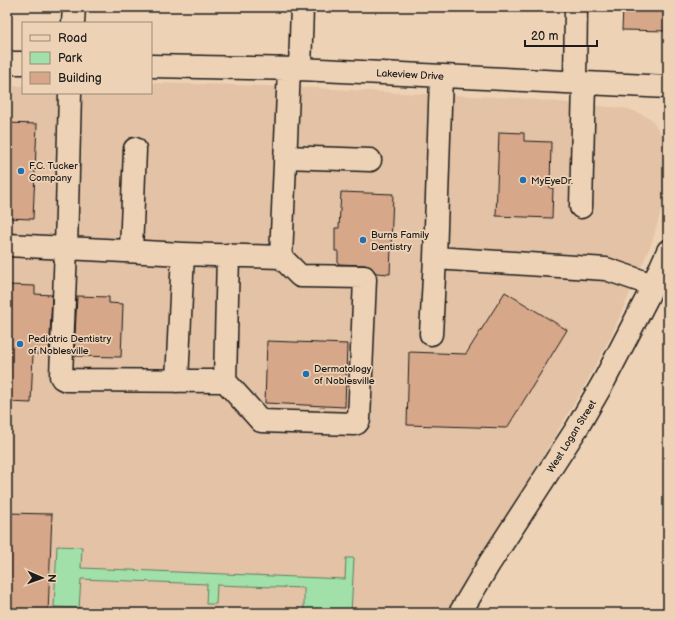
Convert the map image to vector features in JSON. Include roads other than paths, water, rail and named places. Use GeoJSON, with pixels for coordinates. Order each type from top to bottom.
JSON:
{"type":"FeatureCollection","features":[{"type":"Feature","properties":{"kind":"street"},"geometry":{"type":"LineString","coordinates":[[73,22],[74,7]]}},
{"type":"Feature","properties":{"kind":"street"},"geometry":{"type":"LineString","coordinates":[[281,257],[285,157],[302,7]]}},
{"type":"Feature","properties":{"kind":"street"},"geometry":{"type":"LineString","coordinates":[[576,7],[580,82],[581,207]]}},
{"type":"Feature","properties":{"kind":"street"},"geometry":{"type":"LineString","coordinates":[[7,63],[22,63]]}},
{"type":"Feature","properties":{"kind":"street","name":"Lakeview Drive"},"geometry":{"type":"LineString","coordinates":[[152,66],[294,69],[668,87]]}},
{"type":"Feature","properties":{"kind":"street"},"geometry":{"type":"LineString","coordinates":[[431,334],[441,76]]}},
{"type":"Feature","properties":{"kind":"street"},"geometry":{"type":"LineString","coordinates":[[70,94],[62,378],[66,380],[225,381]]}},
{"type":"Feature","properties":{"kind":"street"},"geometry":{"type":"LineString","coordinates":[[132,250],[135,149]]}},
{"type":"Feature","properties":{"kind":"street"},"geometry":{"type":"LineString","coordinates":[[285,157],[370,160]]}},
{"type":"Feature","properties":{"kind":"street"},"geometry":{"type":"LineString","coordinates":[[7,245],[132,250],[183,254],[228,255],[281,257],[300,276],[364,277],[359,420],[357,423],[261,421],[225,381],[228,255]]}},
{"type":"Feature","properties":{"kind":"street","name":"West Logan Street"},"geometry":{"type":"LineString","coordinates":[[460,613],[489,564],[578,428],[653,285],[668,251]]}},
{"type":"Feature","properties":{"kind":"street"},"geometry":{"type":"LineString","coordinates":[[177,381],[183,254]]}},
{"type":"Feature","properties":{"kind":"street"},"geometry":{"type":"LineString","coordinates":[[435,258],[606,269],[653,285]]}},
{"type":"Feature","properties":{"kind":"place","name":"F.C. Tucker Company"},"geometry":{"type":"Point","coordinates":[21,171]}},
{"type":"Feature","properties":{"kind":"place","name":"MyEyeDr."},"geometry":{"type":"Point","coordinates":[523,180]}},
{"type":"Feature","properties":{"kind":"place","name":"Burns Family Dentistry"},"geometry":{"type":"Point","coordinates":[363,240]}},
{"type":"Feature","properties":{"kind":"place","name":"Pediatric Dentistry of Noblesville"},"geometry":{"type":"Point","coordinates":[20,344]}},
{"type":"Feature","properties":{"kind":"place","name":"Dermatology of Noblesville"},"geometry":{"type":"Point","coordinates":[306,374]}}]}
